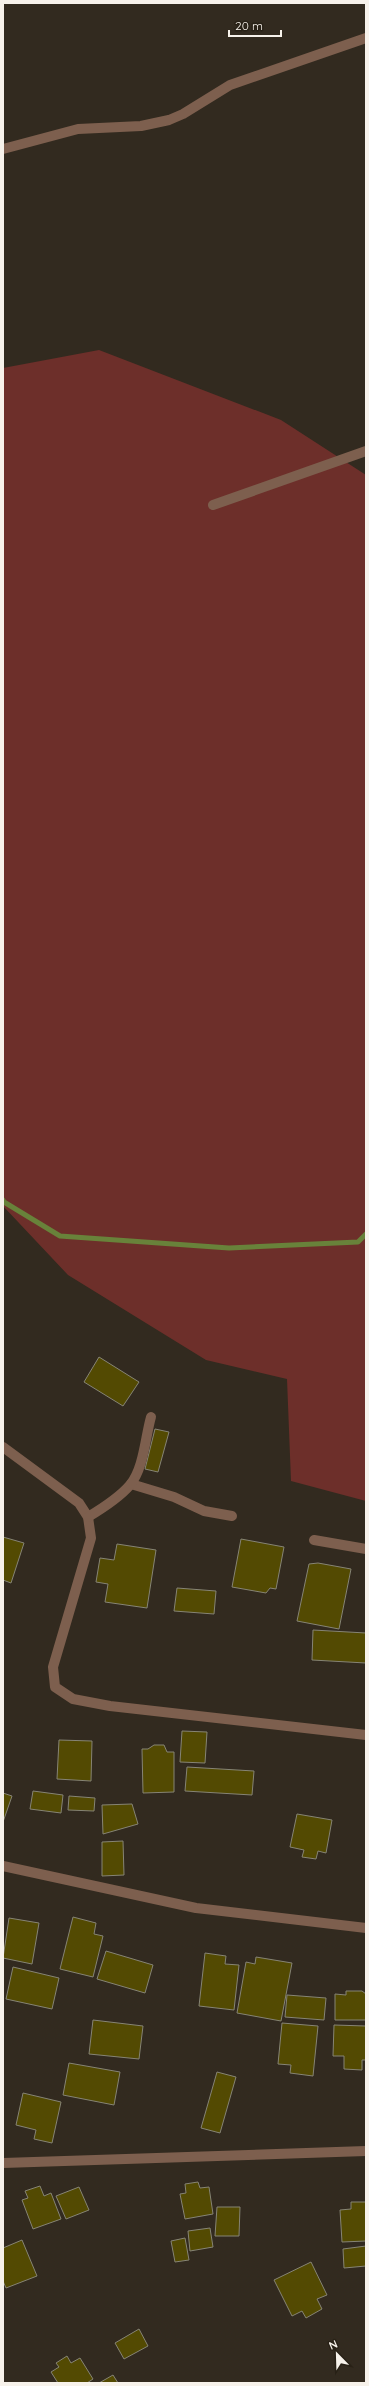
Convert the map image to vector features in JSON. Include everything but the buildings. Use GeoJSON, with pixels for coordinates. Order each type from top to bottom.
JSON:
{"type":"FeatureCollection","features":[{"type":"Feature","properties":{"kind":"street"},"geometry":{"type":"LineString","coordinates":[[3,149],[78,129],[141,126],[169,120],[183,114],[230,85],[366,38]]}},
{"type":"Feature","properties":{"kind":"street"},"geometry":{"type":"LineString","coordinates":[[213,506],[366,451]]}},
{"type":"Feature","properties":{"kind":"street"},"geometry":{"type":"LineString","coordinates":[[88,1517],[114,1500],[131,1484],[140,1467],[151,1417]]}},
{"type":"Feature","properties":{"kind":"street"},"geometry":{"type":"LineString","coordinates":[[3,1447],[79,1503],[88,1517],[91,1538],[53,1667],[55,1687],[73,1699],[110,1706],[366,1735]]}},
{"type":"Feature","properties":{"kind":"street"},"geometry":{"type":"LineString","coordinates":[[131,1484],[174,1497],[204,1511],[232,1516]]}},
{"type":"Feature","properties":{"kind":"street"},"geometry":{"type":"LineString","coordinates":[[314,1540],[366,1549]]}},
{"type":"Feature","properties":{"kind":"street"},"geometry":{"type":"LineString","coordinates":[[3,1866],[196,1908],[366,1928]]}},
{"type":"Feature","properties":{"kind":"street"},"geometry":{"type":"LineString","coordinates":[[3,2163],[366,2151]]}},
{"type":"Feature","properties":{"kind":"shaded area"},"geometry":{"type":"Polygon","coordinates":[[[99,350],[281,420],[366,475],[366,1501],[291,1481],[287,1379],[206,1360],[68,1275],[3,1206],[3,368],[99,350]]]}},
{"type":"Feature","properties":{"kind":"waterway"},"geometry":{"type":"LineString","coordinates":[[3,1200],[60,1236],[229,1248],[358,1242],[366,1234]]}}]}
